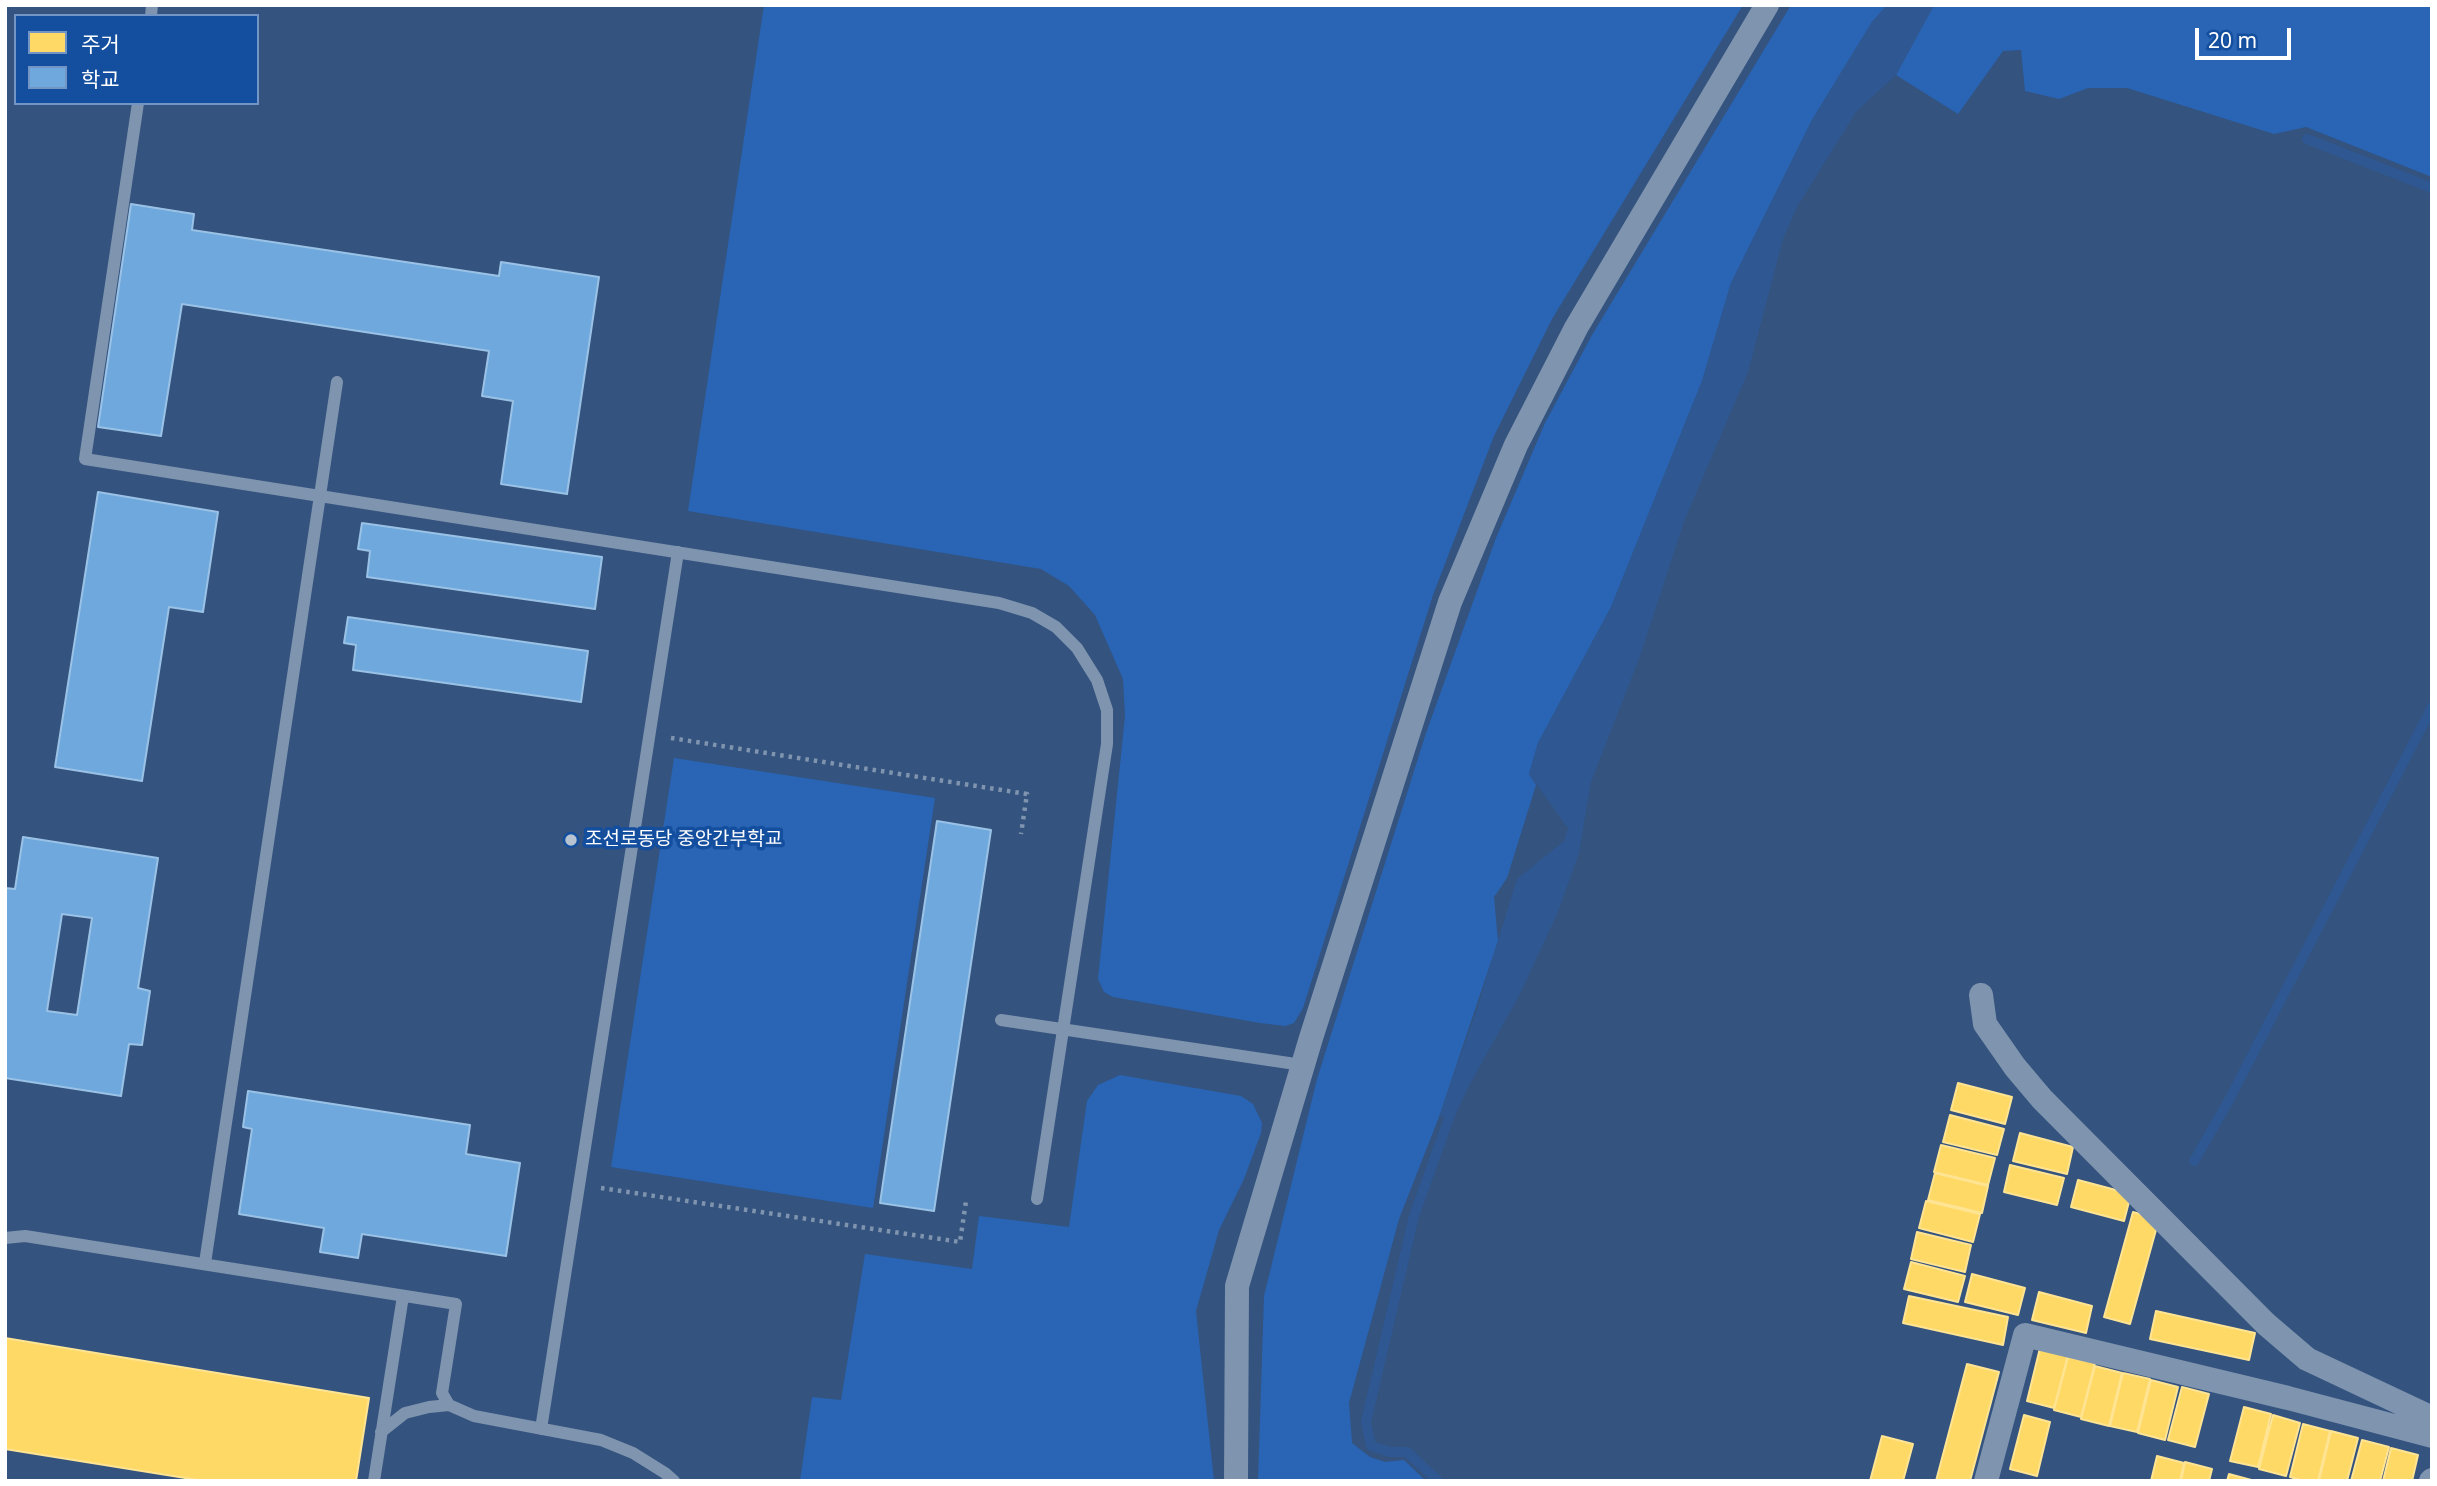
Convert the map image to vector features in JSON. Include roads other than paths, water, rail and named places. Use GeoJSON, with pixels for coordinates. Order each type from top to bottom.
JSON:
{"type":"FeatureCollection","features":[{"type":"Feature","properties":{"kind":"street"},"geometry":{"type":"LineString","coordinates":[[1236,1481],[1237,1286],[1302,1065],[1450,602],[1516,445],[1576,328],[1767,5]]}},
{"type":"Feature","properties":{"kind":"street"},"geometry":{"type":"LineString","coordinates":[[1981,995],[1985,1024],[2015,1067],[2042,1099],[2266,1324],[2307,1359],[2432,1418]]}},
{"type":"Feature","properties":{"kind":"street"},"geometry":{"type":"LineString","coordinates":[[1986,1481],[2025,1335],[2432,1436]]}},
{"type":"Feature","properties":{"kind":"lane"},"geometry":{"type":"LineString","coordinates":[[138,105],[85,458],[999,603],[1032,613],[1056,627],[1077,648],[1097,680],[1107,710],[1107,744],[1037,1199]]}},
{"type":"Feature","properties":{"kind":"lane"},"geometry":{"type":"LineString","coordinates":[[205,1264],[337,382]]}},
{"type":"Feature","properties":{"kind":"lane"},"geometry":{"type":"LineString","coordinates":[[541,1429],[678,552]]}},
{"type":"Feature","properties":{"kind":"lane"},"geometry":{"type":"LineString","coordinates":[[1001,1020],[1302,1065]]}},
{"type":"Feature","properties":{"kind":"lane"},"geometry":{"type":"LineString","coordinates":[[5,1238],[26,1236],[456,1304],[442,1393],[449,1405]]}},
{"type":"Feature","properties":{"kind":"lane"},"geometry":{"type":"LineString","coordinates":[[374,1481],[403,1296]]}},
{"type":"Feature","properties":{"kind":"lane"},"geometry":{"type":"LineString","coordinates":[[382,1432],[405,1413],[449,1405],[474,1416],[601,1440],[633,1453],[674,1481]]}},
{"type":"Feature","properties":{"kind":"waterway"},"geometry":{"type":"LineString","coordinates":[[2307,139],[2432,188]]}},
{"type":"Feature","properties":{"kind":"waterway"},"geometry":{"type":"LineString","coordinates":[[2194,1161],[2228,1102],[2432,707]]}},
{"type":"Feature","properties":{"kind":"waterway"},"geometry":{"type":"LineString","coordinates":[[1438,1481],[1407,1452],[1390,1452],[1371,1446],[1366,1422],[1414,1216],[1454,1104]]}},
{"type":"Feature","properties":{"kind":"place","name":"조선로동당 중앙간부학교"},"geometry":{"type":"Point","coordinates":[571,840]}}]}
